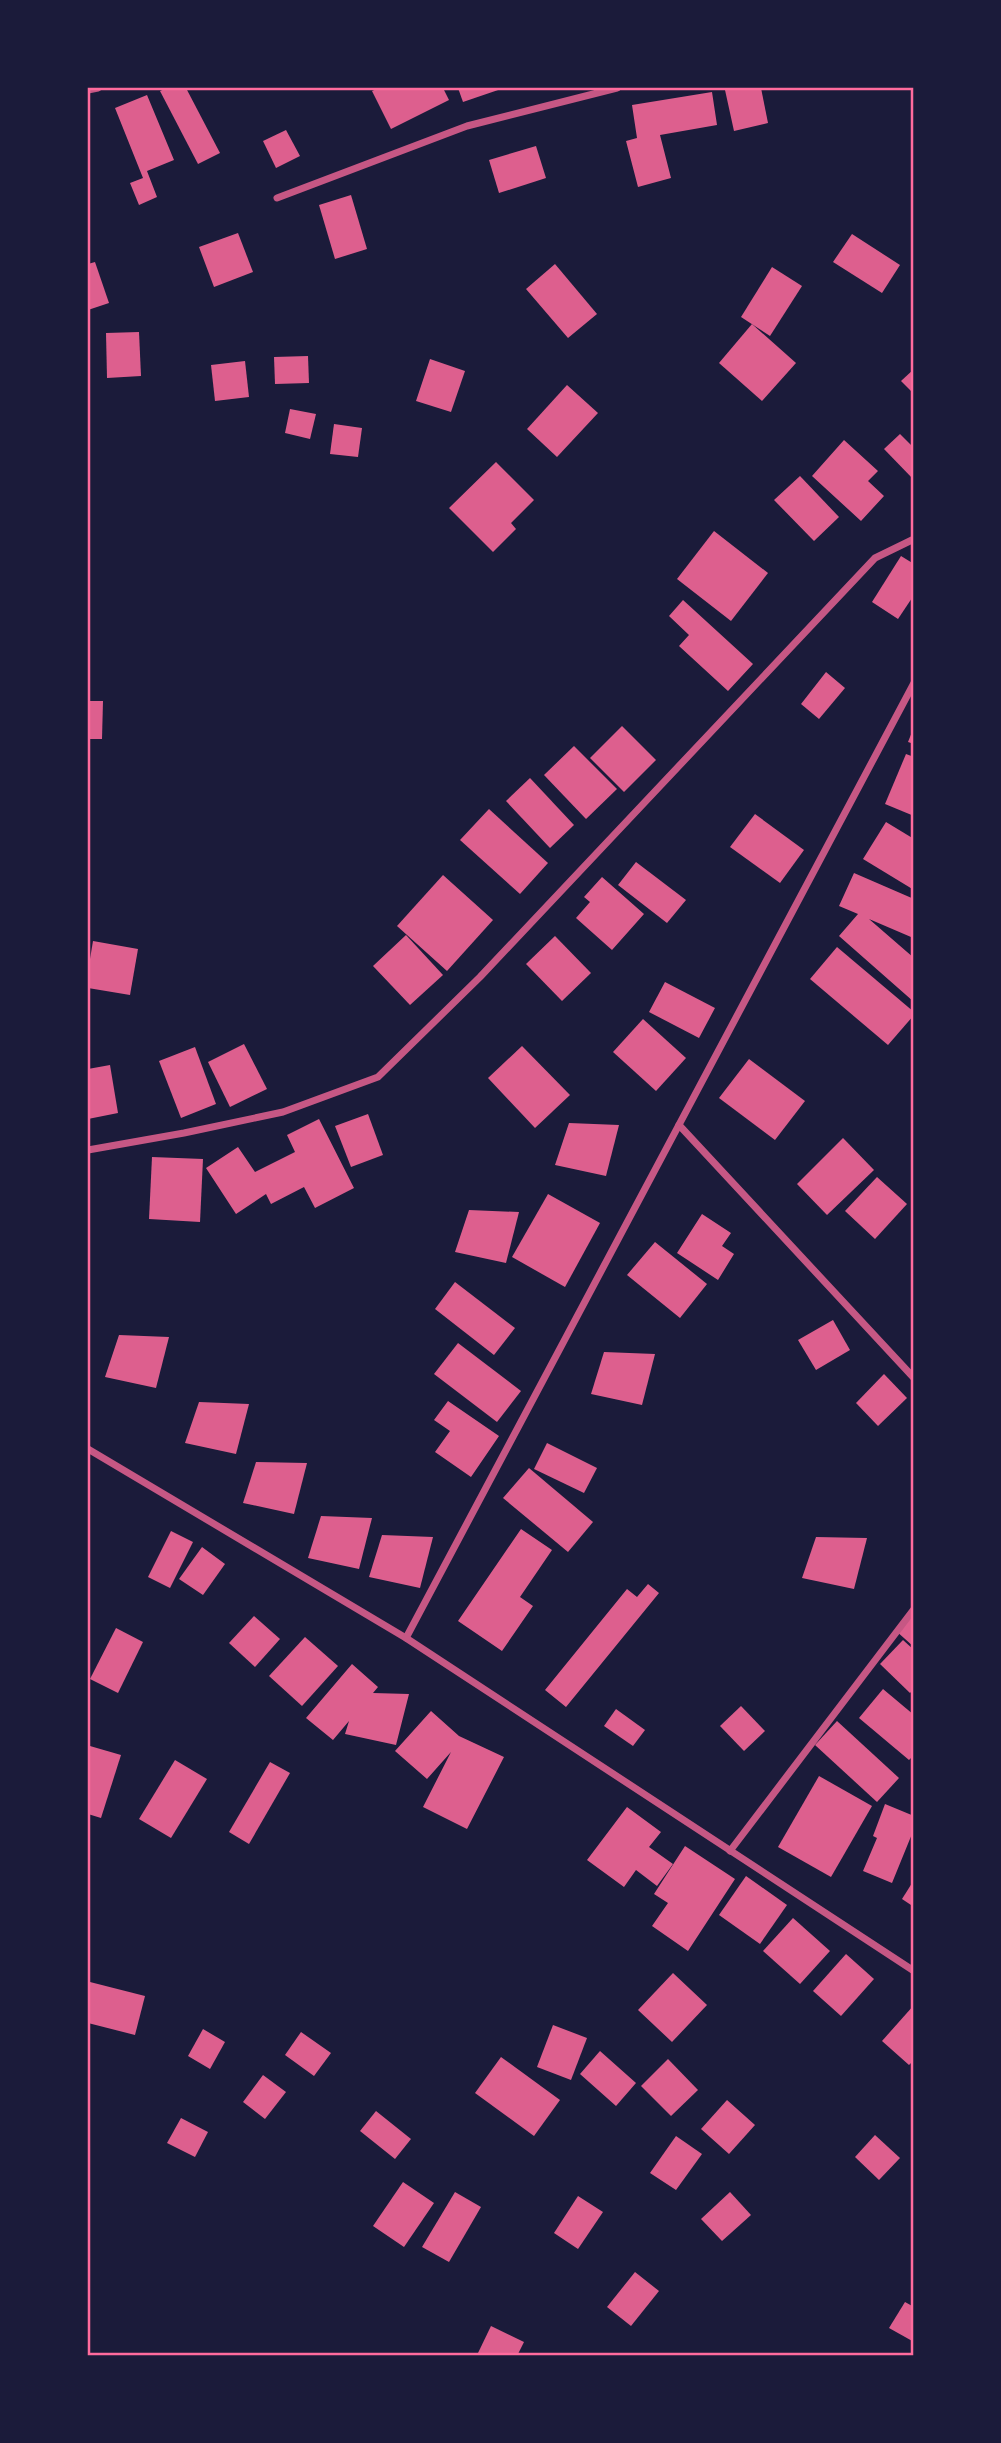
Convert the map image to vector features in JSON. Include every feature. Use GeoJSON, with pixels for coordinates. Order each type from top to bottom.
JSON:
{"type":"FeatureCollection","features":[{"type":"Feature","properties":{"kind":"street"},"geometry":{"type":"LineString","coordinates":[[88,90],[98,88]]}},
{"type":"Feature","properties":{"kind":"street"},"geometry":{"type":"LineString","coordinates":[[277,198],[467,126],[617,88]]}},
{"type":"Feature","properties":{"kind":"street"},"geometry":{"type":"LineString","coordinates":[[88,1150],[283,1112],[378,1077],[481,977],[875,558],[914,539]]}},
{"type":"Feature","properties":{"kind":"street"},"geometry":{"type":"LineString","coordinates":[[406,1638],[914,683]]}},
{"type":"Feature","properties":{"kind":"street"},"geometry":{"type":"LineString","coordinates":[[679,1125],[914,1378]]}},
{"type":"Feature","properties":{"kind":"street"},"geometry":{"type":"LineString","coordinates":[[88,1449],[406,1638],[914,1971]]}},
{"type":"Feature","properties":{"kind":"street"},"geometry":{"type":"LineString","coordinates":[[730,1851],[914,1608]]}},
{"type":"Feature","properties":{"kind":"building"},"geometry":{"type":"Polygon","coordinates":[[[167,88],[186,88],[220,153],[198,164],[160,91],[167,88]]]}},
{"type":"Feature","properties":{"kind":"building"},"geometry":{"type":"Polygon","coordinates":[[[379,88],[443,88],[449,100],[391,129],[372,91],[379,88]]]}},
{"type":"Feature","properties":{"kind":"building"},"geometry":{"type":"Polygon","coordinates":[[[458,88],[504,88],[463,102],[458,88]]]}},
{"type":"Feature","properties":{"kind":"building"},"geometry":{"type":"Polygon","coordinates":[[[761,88],[768,123],[734,131],[725,90],[761,88]]]}},
{"type":"Feature","properties":{"kind":"building"},"geometry":{"type":"Polygon","coordinates":[[[712,92],[717,125],[660,135],[671,178],[638,187],[626,141],[637,138],[632,105],[712,92]]]}},
{"type":"Feature","properties":{"kind":"building"},"geometry":{"type":"Polygon","coordinates":[[[147,95],[174,160],[147,171],[157,197],[139,205],[130,183],[143,178],[115,108],[147,95]]]}},
{"type":"Feature","properties":{"kind":"building"},"geometry":{"type":"Polygon","coordinates":[[[286,130],[300,156],[276,168],[263,141],[286,130]]]}},
{"type":"Feature","properties":{"kind":"building"},"geometry":{"type":"Polygon","coordinates":[[[536,146],[546,178],[499,193],[489,160],[536,146]]]}},
{"type":"Feature","properties":{"kind":"building"},"geometry":{"type":"Polygon","coordinates":[[[351,195],[367,249],[335,259],[319,205],[351,195]]]}},
{"type":"Feature","properties":{"kind":"building"},"geometry":{"type":"Polygon","coordinates":[[[238,233],[253,272],[214,287],[199,247],[238,233]]]}},
{"type":"Feature","properties":{"kind":"building"},"geometry":{"type":"Polygon","coordinates":[[[852,234],[900,265],[882,293],[833,262],[852,234]]]}},
{"type":"Feature","properties":{"kind":"building"},"geometry":{"type":"Polygon","coordinates":[[[95,262],[109,303],[88,310],[88,264],[95,262]]]}},
{"type":"Feature","properties":{"kind":"building"},"geometry":{"type":"Polygon","coordinates":[[[555,264],[597,314],[568,338],[526,289],[555,264]]]}},
{"type":"Feature","properties":{"kind":"building"},"geometry":{"type":"Polygon","coordinates":[[[772,267],[802,286],[770,336],[741,317],[772,267]]]}},
{"type":"Feature","properties":{"kind":"building"},"geometry":{"type":"Polygon","coordinates":[[[752,324],[796,363],[762,401],[719,363],[752,324]]]}},
{"type":"Feature","properties":{"kind":"building"},"geometry":{"type":"Polygon","coordinates":[[[139,332],[141,376],[107,378],[106,333],[139,332]]]}},
{"type":"Feature","properties":{"kind":"building"},"geometry":{"type":"Polygon","coordinates":[[[308,356],[309,383],[275,384],[274,357],[308,356]]]}},
{"type":"Feature","properties":{"kind":"building"},"geometry":{"type":"Polygon","coordinates":[[[430,359],[465,371],[451,412],[416,401],[430,359]]]}},
{"type":"Feature","properties":{"kind":"building"},"geometry":{"type":"Polygon","coordinates":[[[245,361],[249,397],[215,401],[211,365],[245,361]]]}},
{"type":"Feature","properties":{"kind":"building"},"geometry":{"type":"Polygon","coordinates":[[[914,369],[914,394],[901,381],[914,369]]]}},
{"type":"Feature","properties":{"kind":"building"},"geometry":{"type":"Polygon","coordinates":[[[567,385],[598,413],[557,457],[527,429],[567,385]]]}},
{"type":"Feature","properties":{"kind":"building"},"geometry":{"type":"Polygon","coordinates":[[[290,409],[316,414],[310,439],[285,433],[290,409]]]}},
{"type":"Feature","properties":{"kind":"building"},"geometry":{"type":"Polygon","coordinates":[[[334,424],[362,428],[358,457],[330,454],[334,424]]]}},
{"type":"Feature","properties":{"kind":"building"},"geometry":{"type":"Polygon","coordinates":[[[900,434],[914,448],[914,480],[884,449],[900,434]]]}},
{"type":"Feature","properties":{"kind":"building"},"geometry":{"type":"Polygon","coordinates":[[[844,440],[878,471],[868,481],[884,496],[861,521],[812,476],[844,440]]]}},
{"type":"Feature","properties":{"kind":"building"},"geometry":{"type":"Polygon","coordinates":[[[496,462],[534,500],[511,523],[516,529],[493,552],[449,508],[496,462]]]}},
{"type":"Feature","properties":{"kind":"building"},"geometry":{"type":"Polygon","coordinates":[[[800,476],[839,517],[814,541],[774,500],[800,476]]]}},
{"type":"Feature","properties":{"kind":"building"},"geometry":{"type":"Polygon","coordinates":[[[714,531],[768,573],[731,621],[677,579],[714,531]]]}},
{"type":"Feature","properties":{"kind":"building"},"geometry":{"type":"Polygon","coordinates":[[[901,556],[914,564],[914,595],[898,619],[872,602],[901,556]]]}},
{"type":"Feature","properties":{"kind":"building"},"geometry":{"type":"Polygon","coordinates":[[[683,600],[753,664],[728,691],[679,646],[689,635],[669,616],[683,600]]]}},
{"type":"Feature","properties":{"kind":"building"},"geometry":{"type":"Polygon","coordinates":[[[826,672],[845,688],[819,719],[801,704],[826,672]]]}},
{"type":"Feature","properties":{"kind":"building"},"geometry":{"type":"Polygon","coordinates":[[[88,701],[103,701],[102,739],[88,739],[88,701]]]}},
{"type":"Feature","properties":{"kind":"building"},"geometry":{"type":"Polygon","coordinates":[[[622,726],[656,760],[624,792],[590,758],[622,726]]]}},
{"type":"Feature","properties":{"kind":"building"},"geometry":{"type":"Polygon","coordinates":[[[914,727],[914,744],[908,742],[914,727]]]}},
{"type":"Feature","properties":{"kind":"building"},"geometry":{"type":"Polygon","coordinates":[[[574,746],[617,789],[586,819],[544,775],[574,746]]]}},
{"type":"Feature","properties":{"kind":"building"},"geometry":{"type":"Polygon","coordinates":[[[906,754],[914,757],[914,816],[885,804],[906,754]]]}},
{"type":"Feature","properties":{"kind":"building"},"geometry":{"type":"Polygon","coordinates":[[[530,778],[574,825],[550,848],[506,801],[530,778]]]}},
{"type":"Feature","properties":{"kind":"building"},"geometry":{"type":"Polygon","coordinates":[[[489,809],[548,863],[520,894],[460,840],[489,809]]]}},
{"type":"Feature","properties":{"kind":"building"},"geometry":{"type":"Polygon","coordinates":[[[755,814],[804,850],[780,883],[730,847],[755,814]]]}},
{"type":"Feature","properties":{"kind":"building"},"geometry":{"type":"Polygon","coordinates":[[[886,822],[914,839],[914,890],[863,859],[886,822]]]}},
{"type":"Feature","properties":{"kind":"building"},"geometry":{"type":"Polygon","coordinates":[[[636,862],[686,900],[667,923],[618,885],[636,862]]]}},
{"type":"Feature","properties":{"kind":"building"},"geometry":{"type":"Polygon","coordinates":[[[854,873],[914,899],[914,932],[911,937],[869,919],[914,958],[914,1002],[839,936],[858,914],[839,906],[854,873]]]}},
{"type":"Feature","properties":{"kind":"building"},"geometry":{"type":"Polygon","coordinates":[[[443,875],[493,920],[447,971],[397,926],[443,875]]]}},
{"type":"Feature","properties":{"kind":"building"},"geometry":{"type":"Polygon","coordinates":[[[602,877],[644,914],[612,950],[576,918],[590,902],[584,897],[602,877]]]}},
{"type":"Feature","properties":{"kind":"building"},"geometry":{"type":"Polygon","coordinates":[[[406,935],[443,975],[410,1005],[373,966],[406,935]]]}},
{"type":"Feature","properties":{"kind":"building"},"geometry":{"type":"Polygon","coordinates":[[[555,936],[591,973],[562,1001],[526,964],[555,936]]]}},
{"type":"Feature","properties":{"kind":"building"},"geometry":{"type":"Polygon","coordinates":[[[93,941],[138,949],[130,995],[88,988],[93,941]]]}},
{"type":"Feature","properties":{"kind":"building"},"geometry":{"type":"Polygon","coordinates":[[[837,947],[914,1012],[888,1045],[810,979],[837,947]]]}},
{"type":"Feature","properties":{"kind":"building"},"geometry":{"type":"Polygon","coordinates":[[[665,982],[715,1008],[699,1038],[649,1012],[665,982]]]}},
{"type":"Feature","properties":{"kind":"building"},"geometry":{"type":"Polygon","coordinates":[[[643,1019],[686,1058],[656,1091],[613,1052],[643,1019]]]}},
{"type":"Feature","properties":{"kind":"building"},"geometry":{"type":"Polygon","coordinates":[[[244,1044],[267,1089],[230,1107],[208,1062],[244,1044]]]}},
{"type":"Feature","properties":{"kind":"building"},"geometry":{"type":"Polygon","coordinates":[[[522,1046],[570,1095],[535,1128],[488,1078],[522,1046]]]}},
{"type":"Feature","properties":{"kind":"building"},"geometry":{"type":"Polygon","coordinates":[[[195,1047],[216,1104],[181,1118],[159,1061],[195,1047]]]}},
{"type":"Feature","properties":{"kind":"building"},"geometry":{"type":"Polygon","coordinates":[[[749,1059],[805,1101],[775,1140],[719,1098],[749,1059]]]}},
{"type":"Feature","properties":{"kind":"building"},"geometry":{"type":"Polygon","coordinates":[[[110,1065],[118,1113],[88,1119],[88,1069],[110,1065]]]}},
{"type":"Feature","properties":{"kind":"building"},"geometry":{"type":"Polygon","coordinates":[[[368,1114],[383,1155],[351,1167],[335,1126],[368,1114]]]}},
{"type":"Feature","properties":{"kind":"building"},"geometry":{"type":"Polygon","coordinates":[[[319,1119],[354,1188],[315,1208],[304,1187],[271,1204],[266,1194],[236,1214],[206,1168],[238,1147],[255,1172],[295,1152],[287,1135],[319,1119]]]}},
{"type":"Feature","properties":{"kind":"building"},"geometry":{"type":"Polygon","coordinates":[[[569,1123],[619,1125],[606,1176],[555,1165],[569,1123]]]}},
{"type":"Feature","properties":{"kind":"building"},"geometry":{"type":"Polygon","coordinates":[[[843,1138],[874,1170],[827,1215],[797,1184],[843,1138]]]}},
{"type":"Feature","properties":{"kind":"building"},"geometry":{"type":"Polygon","coordinates":[[[152,1157],[203,1159],[200,1222],[149,1219],[152,1157]]]}},
{"type":"Feature","properties":{"kind":"building"},"geometry":{"type":"Polygon","coordinates":[[[877,1177],[907,1204],[875,1239],[845,1211],[877,1177]]]}},
{"type":"Feature","properties":{"kind":"building"},"geometry":{"type":"Polygon","coordinates":[[[548,1194],[600,1223],[565,1287],[512,1257],[548,1194]]]}},
{"type":"Feature","properties":{"kind":"building"},"geometry":{"type":"Polygon","coordinates":[[[469,1210],[519,1212],[506,1263],[455,1252],[469,1210]]]}},
{"type":"Feature","properties":{"kind":"building"},"geometry":{"type":"Polygon","coordinates":[[[702,1214],[731,1233],[722,1246],[734,1254],[718,1280],[677,1253],[702,1214]]]}},
{"type":"Feature","properties":{"kind":"building"},"geometry":{"type":"Polygon","coordinates":[[[655,1242],[707,1284],[680,1318],[627,1275],[655,1242]]]}},
{"type":"Feature","properties":{"kind":"building"},"geometry":{"type":"Polygon","coordinates":[[[455,1282],[515,1328],[494,1355],[435,1309],[455,1282]]]}},
{"type":"Feature","properties":{"kind":"building"},"geometry":{"type":"Polygon","coordinates":[[[833,1320],[850,1350],[816,1370],[798,1340],[833,1320]]]}},
{"type":"Feature","properties":{"kind":"building"},"geometry":{"type":"Polygon","coordinates":[[[119,1335],[169,1337],[156,1388],[105,1377],[119,1335]]]}},
{"type":"Feature","properties":{"kind":"building"},"geometry":{"type":"Polygon","coordinates":[[[458,1343],[521,1391],[497,1422],[434,1374],[458,1343]]]}},
{"type":"Feature","properties":{"kind":"building"},"geometry":{"type":"Polygon","coordinates":[[[604,1352],[655,1354],[642,1405],[591,1394],[604,1352]]]}},
{"type":"Feature","properties":{"kind":"building"},"geometry":{"type":"Polygon","coordinates":[[[884,1374],[907,1398],[878,1426],[856,1403],[884,1374]]]}},
{"type":"Feature","properties":{"kind":"building"},"geometry":{"type":"Polygon","coordinates":[[[448,1401],[499,1436],[471,1477],[435,1452],[450,1431],[434,1420],[448,1401]]]}},
{"type":"Feature","properties":{"kind":"building"},"geometry":{"type":"Polygon","coordinates":[[[199,1402],[249,1404],[236,1454],[185,1443],[199,1402]]]}},
{"type":"Feature","properties":{"kind":"building"},"geometry":{"type":"Polygon","coordinates":[[[547,1443],[597,1468],[584,1493],[534,1469],[547,1443]]]}},
{"type":"Feature","properties":{"kind":"building"},"geometry":{"type":"Polygon","coordinates":[[[256,1462],[307,1463],[294,1514],[243,1503],[256,1462]]]}},
{"type":"Feature","properties":{"kind":"building"},"geometry":{"type":"Polygon","coordinates":[[[529,1468],[593,1522],[568,1552],[503,1498],[529,1468]]]}},
{"type":"Feature","properties":{"kind":"building"},"geometry":{"type":"Polygon","coordinates":[[[321,1516],[372,1518],[359,1569],[308,1558],[321,1516]]]}},
{"type":"Feature","properties":{"kind":"building"},"geometry":{"type":"Polygon","coordinates":[[[521,1529],[552,1550],[520,1597],[533,1606],[502,1651],[458,1621],[521,1529]]]}},
{"type":"Feature","properties":{"kind":"building"},"geometry":{"type":"Polygon","coordinates":[[[171,1531],[193,1542],[170,1588],[148,1577],[171,1531]]]}},
{"type":"Feature","properties":{"kind":"building"},"geometry":{"type":"Polygon","coordinates":[[[382,1535],[433,1537],[420,1588],[369,1577],[382,1535]]]}},
{"type":"Feature","properties":{"kind":"building"},"geometry":{"type":"Polygon","coordinates":[[[816,1537],[867,1538],[854,1589],[802,1578],[816,1537]]]}},
{"type":"Feature","properties":{"kind":"building"},"geometry":{"type":"Polygon","coordinates":[[[202,1547],[225,1564],[203,1595],[179,1579],[202,1547]]]}},
{"type":"Feature","properties":{"kind":"building"},"geometry":{"type":"Polygon","coordinates":[[[648,1584],[659,1593],[566,1707],[545,1690],[627,1589],[637,1597],[648,1584]]]}},
{"type":"Feature","properties":{"kind":"building"},"geometry":{"type":"Polygon","coordinates":[[[914,1610],[914,1647],[895,1630],[914,1610]]]}},
{"type":"Feature","properties":{"kind":"building"},"geometry":{"type":"Polygon","coordinates":[[[254,1616],[280,1639],[255,1667],[229,1643],[254,1616]]]}},
{"type":"Feature","properties":{"kind":"building"},"geometry":{"type":"Polygon","coordinates":[[[116,1628],[143,1642],[118,1693],[90,1679],[116,1628]]]}},
{"type":"Feature","properties":{"kind":"building"},"geometry":{"type":"Polygon","coordinates":[[[305,1637],[338,1666],[302,1706],[269,1676],[305,1637]]]}},
{"type":"Feature","properties":{"kind":"building"},"geometry":{"type":"Polygon","coordinates":[[[903,1640],[914,1650],[914,1689],[910,1693],[880,1664],[903,1640]]]}},
{"type":"Feature","properties":{"kind":"building"},"geometry":{"type":"Polygon","coordinates":[[[352,1664],[378,1687],[373,1693],[409,1694],[396,1745],[345,1734],[349,1721],[333,1740],[306,1718],[352,1664]]]}},
{"type":"Feature","properties":{"kind":"building"},"geometry":{"type":"Polygon","coordinates":[[[883,1689],[914,1715],[914,1755],[909,1760],[859,1718],[883,1689]]]}},
{"type":"Feature","properties":{"kind":"building"},"geometry":{"type":"Polygon","coordinates":[[[741,1706],[765,1731],[744,1751],[720,1726],[741,1706]]]}},
{"type":"Feature","properties":{"kind":"building"},"geometry":{"type":"Polygon","coordinates":[[[616,1709],[645,1730],[633,1746],[604,1726],[616,1709]]]}},
{"type":"Feature","properties":{"kind":"building"},"geometry":{"type":"Polygon","coordinates":[[[431,1711],[459,1736],[504,1757],[467,1829],[423,1807],[451,1752],[427,1779],[395,1751],[431,1711]]]}},
{"type":"Feature","properties":{"kind":"building"},"geometry":{"type":"Polygon","coordinates":[[[837,1721],[899,1778],[877,1802],[815,1745],[837,1721]]]}},
{"type":"Feature","properties":{"kind":"building"},"geometry":{"type":"Polygon","coordinates":[[[90,1746],[121,1755],[101,1818],[88,1814],[90,1746]]]}},
{"type":"Feature","properties":{"kind":"building"},"geometry":{"type":"Polygon","coordinates":[[[175,1760],[207,1779],[171,1838],[139,1819],[175,1760]]]}},
{"type":"Feature","properties":{"kind":"building"},"geometry":{"type":"Polygon","coordinates":[[[270,1762],[290,1773],[249,1844],[229,1832],[270,1762]]]}},
{"type":"Feature","properties":{"kind":"building"},"geometry":{"type":"Polygon","coordinates":[[[819,1776],[872,1806],[831,1877],[778,1847],[819,1776]]]}},
{"type":"Feature","properties":{"kind":"building"},"geometry":{"type":"Polygon","coordinates":[[[885,1804],[914,1816],[914,1829],[892,1883],[863,1871],[877,1838],[873,1836],[885,1804]]]}},
{"type":"Feature","properties":{"kind":"building"},"geometry":{"type":"Polygon","coordinates":[[[627,1807],[661,1832],[649,1847],[673,1864],[657,1886],[636,1870],[624,1887],[587,1860],[627,1807]]]}},
{"type":"Feature","properties":{"kind":"building"},"geometry":{"type":"Polygon","coordinates":[[[685,1846],[735,1879],[688,1951],[652,1926],[668,1903],[654,1894],[685,1846]]]}},
{"type":"Feature","properties":{"kind":"building"},"geometry":{"type":"Polygon","coordinates":[[[746,1876],[787,1905],[760,1944],[719,1915],[746,1876]]]}},
{"type":"Feature","properties":{"kind":"building"},"geometry":{"type":"Polygon","coordinates":[[[914,1880],[914,1907],[902,1899],[914,1880]]]}},
{"type":"Feature","properties":{"kind":"building"},"geometry":{"type":"Polygon","coordinates":[[[793,1918],[830,1951],[800,1984],[763,1951],[793,1918]]]}},
{"type":"Feature","properties":{"kind":"building"},"geometry":{"type":"Polygon","coordinates":[[[846,1954],[874,1979],[841,2016],[813,1991],[846,1954]]]}},
{"type":"Feature","properties":{"kind":"building"},"geometry":{"type":"Polygon","coordinates":[[[673,1973],[707,2005],[672,2042],[638,2010],[673,1973]]]}},
{"type":"Feature","properties":{"kind":"building"},"geometry":{"type":"Polygon","coordinates":[[[90,1982],[145,1996],[135,2035],[88,2023],[90,1982]]]}},
{"type":"Feature","properties":{"kind":"building"},"geometry":{"type":"Polygon","coordinates":[[[914,2005],[914,2060],[909,2065],[882,2041],[914,2005]]]}},
{"type":"Feature","properties":{"kind":"building"},"geometry":{"type":"Polygon","coordinates":[[[553,2025],[587,2038],[571,2080],[537,2067],[553,2025]]]}},
{"type":"Feature","properties":{"kind":"building"},"geometry":{"type":"Polygon","coordinates":[[[203,2029],[225,2042],[210,2069],[188,2056],[203,2029]]]}},
{"type":"Feature","properties":{"kind":"building"},"geometry":{"type":"Polygon","coordinates":[[[301,2032],[331,2053],[314,2076],[285,2055],[301,2032]]]}},
{"type":"Feature","properties":{"kind":"building"},"geometry":{"type":"Polygon","coordinates":[[[600,2051],[636,2083],[616,2106],[580,2074],[600,2051]]]}},
{"type":"Feature","properties":{"kind":"building"},"geometry":{"type":"Polygon","coordinates":[[[501,2057],[560,2100],[534,2136],[475,2093],[501,2057]]]}},
{"type":"Feature","properties":{"kind":"building"},"geometry":{"type":"Polygon","coordinates":[[[668,2059],[698,2090],[671,2116],[641,2086],[668,2059]]]}},
{"type":"Feature","properties":{"kind":"building"},"geometry":{"type":"Polygon","coordinates":[[[263,2075],[286,2092],[265,2119],[243,2102],[263,2075]]]}},
{"type":"Feature","properties":{"kind":"building"},"geometry":{"type":"Polygon","coordinates":[[[727,2100],[755,2125],[729,2154],[701,2129],[727,2100]]]}},
{"type":"Feature","properties":{"kind":"building"},"geometry":{"type":"Polygon","coordinates":[[[376,2111],[411,2139],[395,2159],[360,2131],[376,2111]]]}},
{"type":"Feature","properties":{"kind":"building"},"geometry":{"type":"Polygon","coordinates":[[[181,2118],[208,2132],[195,2157],[167,2143],[181,2118]]]}},
{"type":"Feature","properties":{"kind":"building"},"geometry":{"type":"Polygon","coordinates":[[[875,2135],[900,2158],[879,2180],[855,2157],[875,2135]]]}},
{"type":"Feature","properties":{"kind":"building"},"geometry":{"type":"Polygon","coordinates":[[[676,2136],[702,2154],[676,2190],[650,2173],[676,2136]]]}},
{"type":"Feature","properties":{"kind":"building"},"geometry":{"type":"Polygon","coordinates":[[[403,2182],[434,2203],[404,2247],[373,2226],[403,2182]]]}},
{"type":"Feature","properties":{"kind":"building"},"geometry":{"type":"Polygon","coordinates":[[[455,2192],[481,2207],[449,2262],[422,2247],[455,2192]]]}},
{"type":"Feature","properties":{"kind":"building"},"geometry":{"type":"Polygon","coordinates":[[[730,2192],[751,2215],[722,2241],[701,2219],[730,2192]]]}},
{"type":"Feature","properties":{"kind":"building"},"geometry":{"type":"Polygon","coordinates":[[[578,2196],[603,2212],[578,2249],[554,2233],[578,2196]]]}},
{"type":"Feature","properties":{"kind":"building"},"geometry":{"type":"Polygon","coordinates":[[[635,2272],[659,2291],[631,2326],[607,2307],[635,2272]]]}},
{"type":"Feature","properties":{"kind":"building"},"geometry":{"type":"Polygon","coordinates":[[[905,2302],[914,2307],[914,2342],[889,2328],[905,2302]]]}},
{"type":"Feature","properties":{"kind":"building"},"geometry":{"type":"Polygon","coordinates":[[[491,2326],[524,2342],[517,2356],[483,2356],[478,2353],[491,2326]]]}}]}
